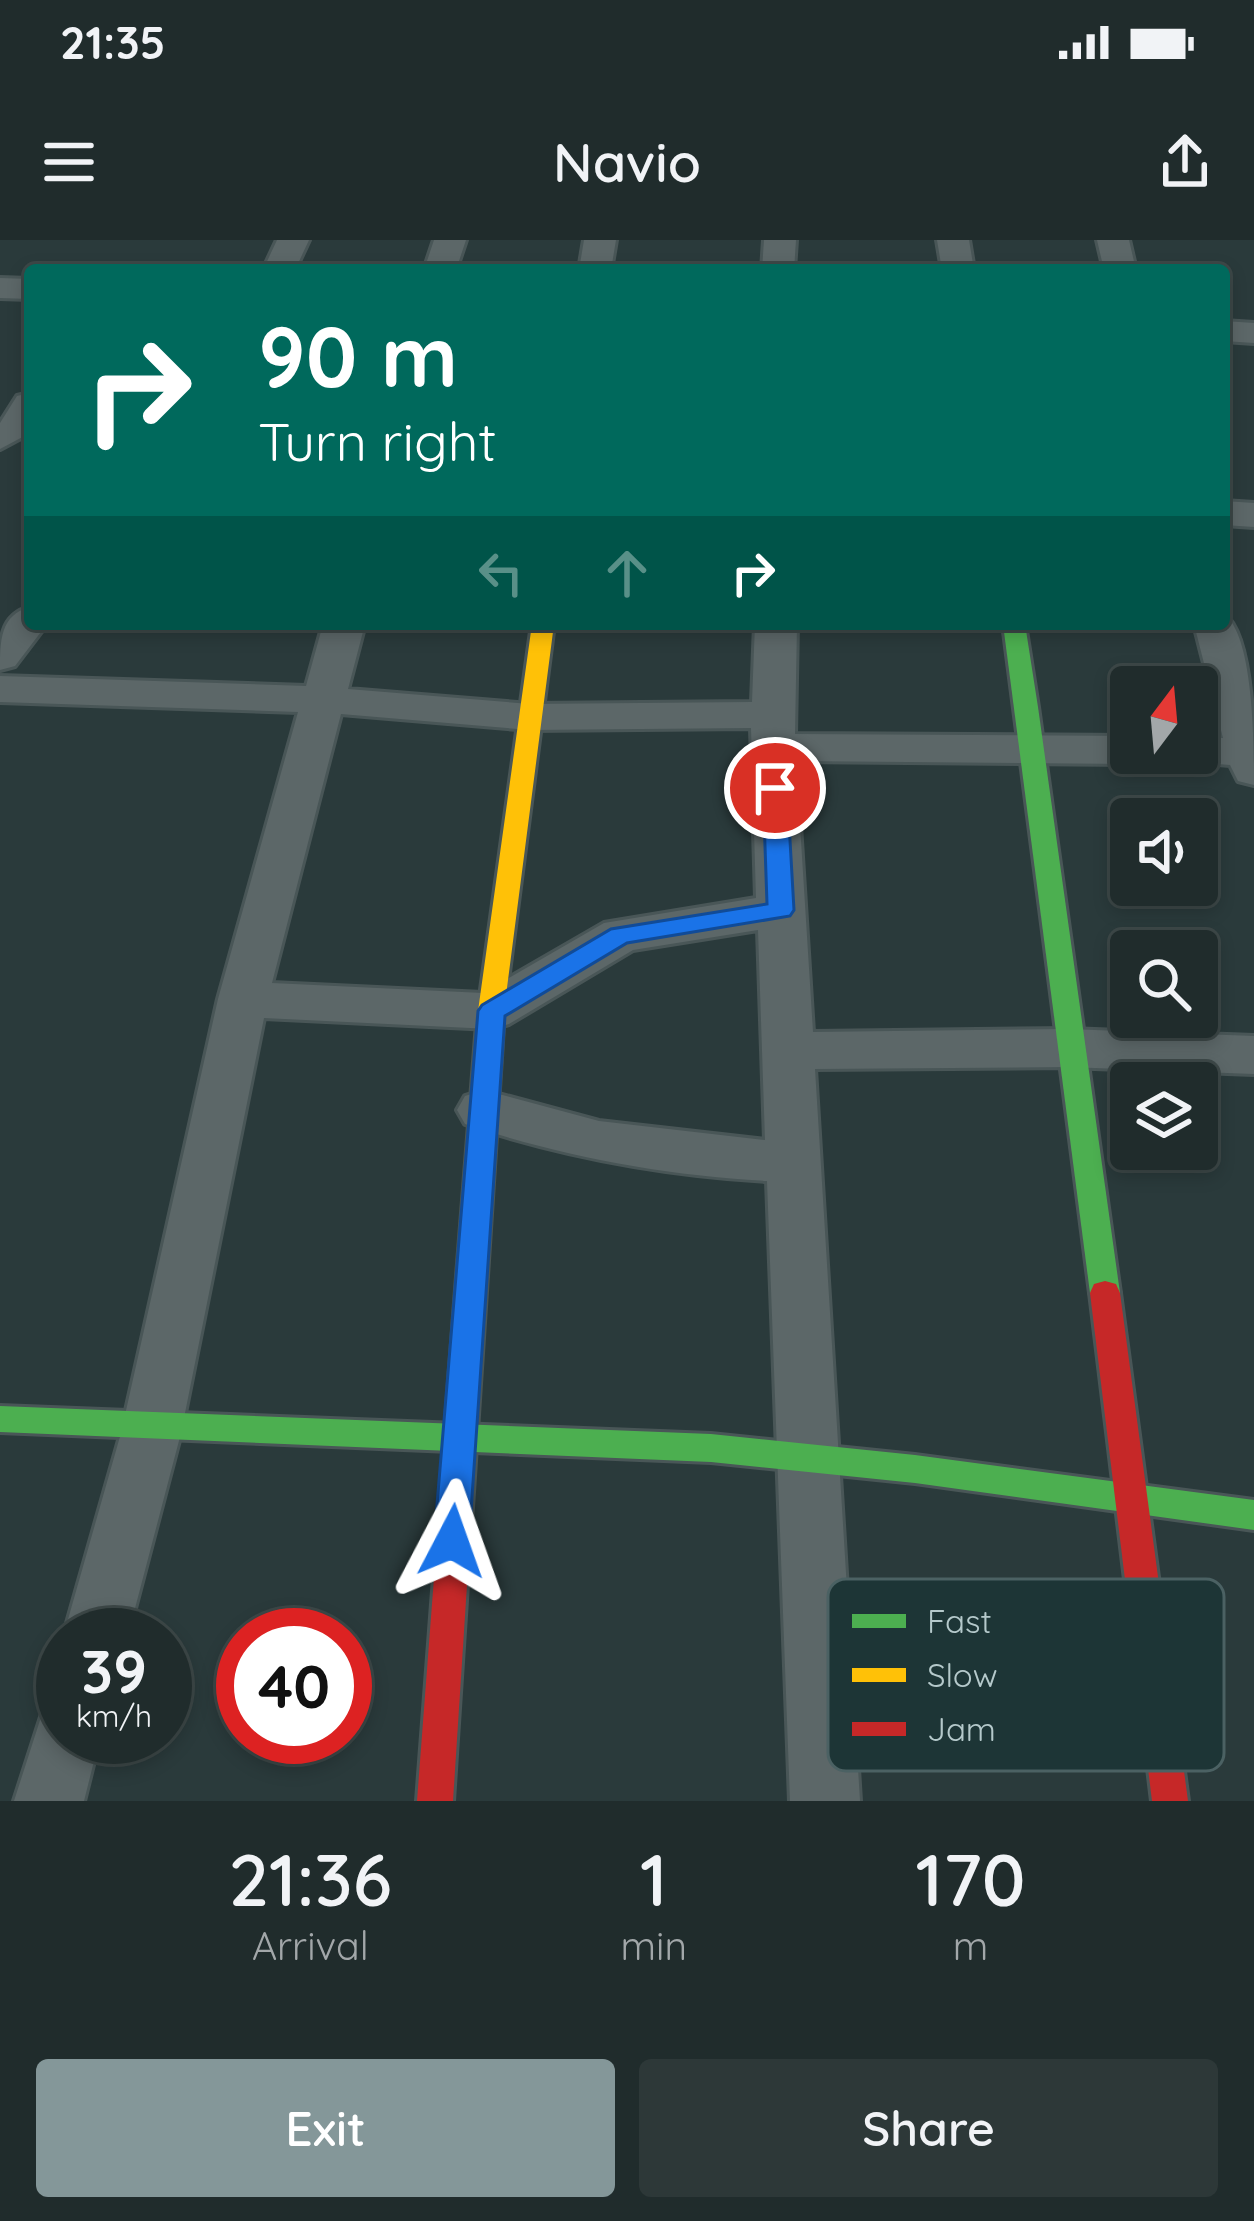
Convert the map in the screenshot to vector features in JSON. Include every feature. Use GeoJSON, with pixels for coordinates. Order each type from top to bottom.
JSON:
{"type":"FeatureCollection","features":[{"type":"Feature","properties":{"kind":"street"},"geometry":{"type":"LineString","coordinates":[[0,438],[14,430],[24,414]]}},
{"type":"Feature","properties":{"kind":"street"},"geometry":{"type":"LineString","coordinates":[[0,657],[24,627]]}},
{"type":"Feature","properties":{"kind":"street"},"geometry":{"type":"LineString","coordinates":[[102,1608],[151,1432],[243,999],[342,630]]}},
{"type":"Feature","properties":{"kind":"street"},"geometry":{"type":"LineString","coordinates":[[435,1801],[491,1011],[542,630]]}},
{"type":"Feature","properties":{"kind":"street"},"geometry":{"type":"LineString","coordinates":[[776,630],[774,731],[781,910],[825,1801]]}},
{"type":"Feature","properties":{"kind":"street"},"geometry":{"type":"LineString","coordinates":[[1015,630],[1142,1579]]}},
{"type":"Feature","properties":{"kind":"street"},"geometry":{"type":"LineString","coordinates":[[1217,630],[1253,758],[1218,754]]}},
{"type":"Feature","properties":{"kind":"street"},"geometry":{"type":"LineString","coordinates":[[0,688],[324,700],[530,717],[1110,750]]}},
{"type":"Feature","properties":{"kind":"street"},"geometry":{"type":"LineString","coordinates":[[243,999],[491,1011],[621,935],[781,910]]}},
{"type":"Feature","properties":{"kind":"street"},"geometry":{"type":"LineString","coordinates":[[788,1051],[1069,1048],[1254,1055]]}},
{"type":"Feature","properties":{"kind":"street"},"geometry":{"type":"LineString","coordinates":[[484,1110],[554,1133],[637,1151],[794,1162]]}},
{"type":"Feature","properties":{"kind":"street"},"geometry":{"type":"LineString","coordinates":[[0,1419],[151,1432],[459,1439],[811,1456],[1254,1515]]}},
{"type":"Feature","properties":{"kind":"street"},"geometry":{"type":"LineString","coordinates":[[49,1801],[59,1764]]}},
{"type":"Feature","properties":{"kind":"street"},"geometry":{"type":"LineString","coordinates":[[1166,1771],[1170,1801]]}},
{"type":"Feature","properties":{"kind":"traffic: fast"},"geometry":{"type":"LineString","coordinates":[[1015,630],[1105,1293]]}},
{"type":"Feature","properties":{"kind":"traffic: fast"},"geometry":{"type":"LineString","coordinates":[[0,1419],[779,1453],[1254,1515]]}},
{"type":"Feature","properties":{"kind":"traffic: slow"},"geometry":{"type":"LineString","coordinates":[[472,1276],[491,1011],[542,630]]}},
{"type":"Feature","properties":{"kind":"traffic: jam"},"geometry":{"type":"LineString","coordinates":[[435,1801],[472,1276]]}},
{"type":"Feature","properties":{"kind":"traffic: jam"},"geometry":{"type":"LineString","coordinates":[[1105,1293],[1142,1579]]}},
{"type":"Feature","properties":{"kind":"traffic: jam"},"geometry":{"type":"LineString","coordinates":[[1166,1771],[1170,1801]]}},
{"type":"Feature","properties":{"kind":"route"},"geometry":{"type":"LineString","coordinates":[[452,1541],[491,1011],[621,935],[781,910],[775,788]]}}]}
